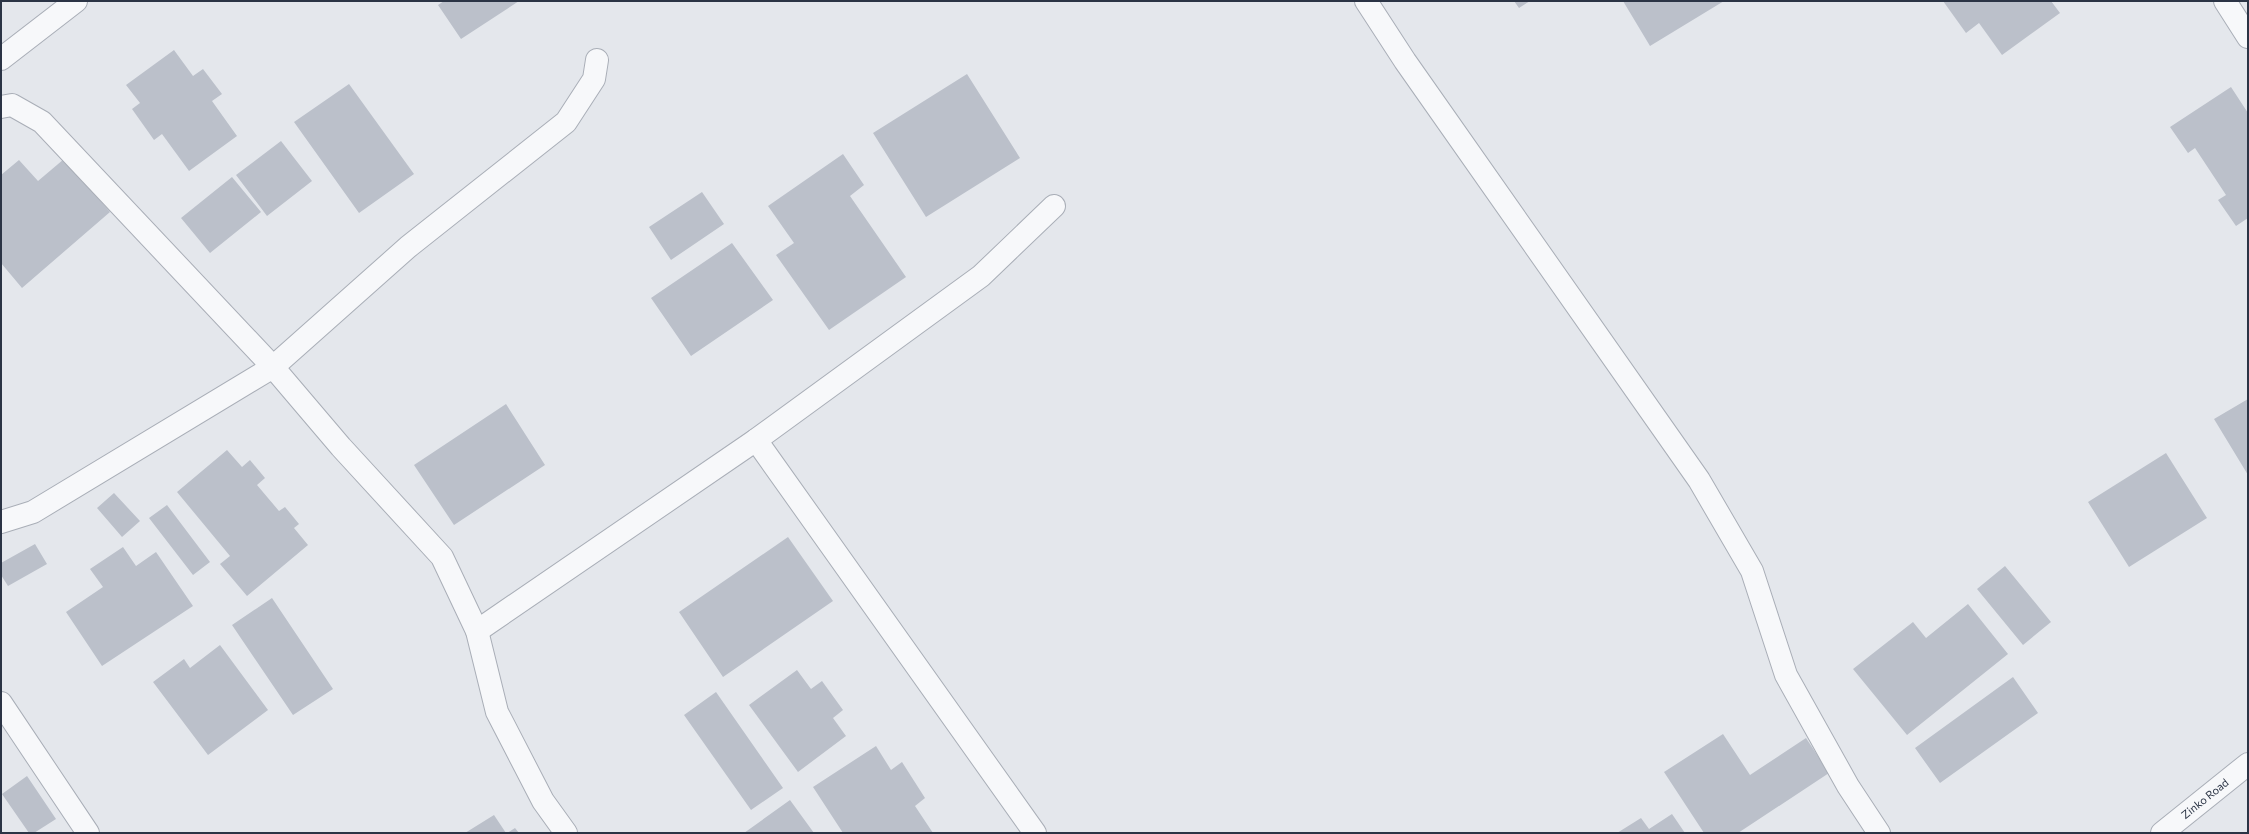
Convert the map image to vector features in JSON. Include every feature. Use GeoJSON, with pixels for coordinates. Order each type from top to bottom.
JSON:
{"type":"FeatureCollection","features":[{"type":"Feature","properties":{"kind":"street"},"geometry":{"type":"LineString","coordinates":[[1,59],[76,1]]}},
{"type":"Feature","properties":{"kind":"street"},"geometry":{"type":"LineString","coordinates":[[1366,1],[1405,61],[1699,480],[1752,571],[1786,675],[1848,786],[1879,833]]}},
{"type":"Feature","properties":{"kind":"street"},"geometry":{"type":"LineString","coordinates":[[2225,1],[2248,37]]}},
{"type":"Feature","properties":{"kind":"street"},"geometry":{"type":"LineString","coordinates":[[1,522],[33,512],[273,367],[408,247],[566,122],[594,79],[597,60]]}},
{"type":"Feature","properties":{"kind":"street"},"geometry":{"type":"LineString","coordinates":[[1,107],[12,104],[42,122],[273,367],[341,447],[442,557],[477,631],[497,712],[543,801],[566,833]]}},
{"type":"Feature","properties":{"kind":"street"},"geometry":{"type":"LineString","coordinates":[[477,631],[756,440],[981,276],[1054,206]]}},
{"type":"Feature","properties":{"kind":"street"},"geometry":{"type":"LineString","coordinates":[[756,440],[1035,833]]}},
{"type":"Feature","properties":{"kind":"street"},"geometry":{"type":"LineString","coordinates":[[1,704],[88,833]]}},
{"type":"Feature","properties":{"kind":"street","name":"Zinko Road"},"geometry":{"type":"LineString","coordinates":[[2162,833],[2248,764]]}},
{"type":"Feature","properties":{"kind":"building"},"geometry":{"type":"Polygon","coordinates":[[[444,1],[519,1],[461,39],[438,5],[444,1]]]}},
{"type":"Feature","properties":{"kind":"building"},"geometry":{"type":"Polygon","coordinates":[[[1514,1],[1530,1],[1519,8],[1514,1]]]}},
{"type":"Feature","properties":{"kind":"building"},"geometry":{"type":"Polygon","coordinates":[[[1623,1],[1724,1],[1650,46],[1623,1]]]}},
{"type":"Feature","properties":{"kind":"building"},"geometry":{"type":"Polygon","coordinates":[[[1943,1],[2051,1],[2060,13],[2002,55],[1979,23],[1966,33],[1943,1]]]}},
{"type":"Feature","properties":{"kind":"building"},"geometry":{"type":"Polygon","coordinates":[[[174,50],[193,76],[203,69],[222,94],[212,101],[237,136],[189,171],[162,134],[154,140],[132,109],[140,103],[126,85],[174,50]]]}},
{"type":"Feature","properties":{"kind":"building"},"geometry":{"type":"Polygon","coordinates":[[[967,74],[1020,158],[926,217],[873,133],[967,74]]]}},
{"type":"Feature","properties":{"kind":"building"},"geometry":{"type":"Polygon","coordinates":[[[349,84],[414,174],[359,213],[294,122],[349,84]]]}},
{"type":"Feature","properties":{"kind":"building"},"geometry":{"type":"Polygon","coordinates":[[[2231,87],[2248,113],[2248,218],[2236,226],[2218,200],[2226,195],[2195,148],[2188,153],[2170,127],[2231,87]]]}},
{"type":"Feature","properties":{"kind":"building"},"geometry":{"type":"Polygon","coordinates":[[[281,141],[312,181],[267,216],[236,175],[281,141]]]}},
{"type":"Feature","properties":{"kind":"building"},"geometry":{"type":"Polygon","coordinates":[[[843,154],[864,185],[850,196],[906,277],[829,330],[776,255],[794,243],[768,206],[843,154]]]}},
{"type":"Feature","properties":{"kind":"building"},"geometry":{"type":"Polygon","coordinates":[[[64,159],[110,212],[22,288],[1,263],[1,175],[19,160],[38,181],[64,159]]]}},
{"type":"Feature","properties":{"kind":"building"},"geometry":{"type":"Polygon","coordinates":[[[232,177],[261,212],[210,253],[181,218],[232,177]]]}},
{"type":"Feature","properties":{"kind":"building"},"geometry":{"type":"Polygon","coordinates":[[[702,192],[724,224],[671,260],[649,227],[702,192]]]}},
{"type":"Feature","properties":{"kind":"building"},"geometry":{"type":"Polygon","coordinates":[[[732,243],[773,300],[691,356],[651,298],[732,243]]]}},
{"type":"Feature","properties":{"kind":"building"},"geometry":{"type":"Polygon","coordinates":[[[2248,399],[2248,475],[2214,419],[2248,399]]]}},
{"type":"Feature","properties":{"kind":"building"},"geometry":{"type":"Polygon","coordinates":[[[506,404],[545,465],[454,525],[414,465],[506,404]]]}},
{"type":"Feature","properties":{"kind":"building"},"geometry":{"type":"Polygon","coordinates":[[[227,450],[242,467],[250,460],[265,478],[257,485],[279,511],[285,507],[299,524],[294,528],[308,545],[247,596],[220,564],[230,556],[177,492],[227,450]]]}},
{"type":"Feature","properties":{"kind":"building"},"geometry":{"type":"Polygon","coordinates":[[[2166,453],[2207,518],[2129,567],[2088,502],[2166,453]]]}},
{"type":"Feature","properties":{"kind":"building"},"geometry":{"type":"Polygon","coordinates":[[[114,493],[140,521],[122,537],[97,508],[114,493]]]}},
{"type":"Feature","properties":{"kind":"building"},"geometry":{"type":"Polygon","coordinates":[[[167,505],[210,562],[193,575],[149,518],[167,505]]]}},
{"type":"Feature","properties":{"kind":"building"},"geometry":{"type":"Polygon","coordinates":[[[788,537],[833,601],[723,677],[679,612],[788,537]]]}},
{"type":"Feature","properties":{"kind":"building"},"geometry":{"type":"Polygon","coordinates":[[[35,544],[47,564],[8,586],[1,575],[1,563],[35,544]]]}},
{"type":"Feature","properties":{"kind":"building"},"geometry":{"type":"Polygon","coordinates":[[[123,547],[136,566],[156,552],[193,606],[102,666],[66,612],[103,587],[90,569],[123,547]]]}},
{"type":"Feature","properties":{"kind":"building"},"geometry":{"type":"Polygon","coordinates":[[[2005,566],[2051,622],[2023,645],[1977,589],[2005,566]]]}},
{"type":"Feature","properties":{"kind":"building"},"geometry":{"type":"Polygon","coordinates":[[[272,598],[333,689],[293,715],[232,625],[272,598]]]}},
{"type":"Feature","properties":{"kind":"building"},"geometry":{"type":"Polygon","coordinates":[[[1968,604],[2008,654],[1907,735],[1853,669],[1913,622],[1926,638],[1968,604]]]}},
{"type":"Feature","properties":{"kind":"building"},"geometry":{"type":"Polygon","coordinates":[[[220,645],[268,710],[208,755],[153,682],[184,659],[190,668],[220,645]]]}},
{"type":"Feature","properties":{"kind":"building"},"geometry":{"type":"Polygon","coordinates":[[[797,670],[811,689],[822,681],[843,710],[833,718],[846,736],[798,772],[749,705],[797,670]]]}},
{"type":"Feature","properties":{"kind":"building"},"geometry":{"type":"Polygon","coordinates":[[[2013,677],[2038,713],[1940,783],[1915,748],[2013,677]]]}},
{"type":"Feature","properties":{"kind":"building"},"geometry":{"type":"Polygon","coordinates":[[[716,692],[783,788],[751,810],[684,715],[716,692]]]}},
{"type":"Feature","properties":{"kind":"building"},"geometry":{"type":"Polygon","coordinates":[[[1723,734],[1750,775],[1806,738],[1829,773],[1738,833],[1704,833],[1664,772],[1723,734]]]}},
{"type":"Feature","properties":{"kind":"building"},"geometry":{"type":"Polygon","coordinates":[[[876,746],[891,770],[902,762],[925,798],[915,806],[933,833],[843,833],[813,787],[876,746]]]}},
{"type":"Feature","properties":{"kind":"building"},"geometry":{"type":"Polygon","coordinates":[[[27,776],[56,819],[34,833],[29,833],[2,794],[27,776]]]}},
{"type":"Feature","properties":{"kind":"building"},"geometry":{"type":"Polygon","coordinates":[[[790,800],[814,833],[744,833],[790,800]]]}},
{"type":"Feature","properties":{"kind":"building"},"geometry":{"type":"Polygon","coordinates":[[[1672,814],[1685,833],[1617,833],[1641,818],[1649,829],[1672,814]]]}},
{"type":"Feature","properties":{"kind":"building"},"geometry":{"type":"Polygon","coordinates":[[[494,815],[506,833],[465,833],[494,815]]]}},
{"type":"Feature","properties":{"kind":"building"},"geometry":{"type":"Polygon","coordinates":[[[515,828],[519,833],[507,833],[515,828]]]}}]}
